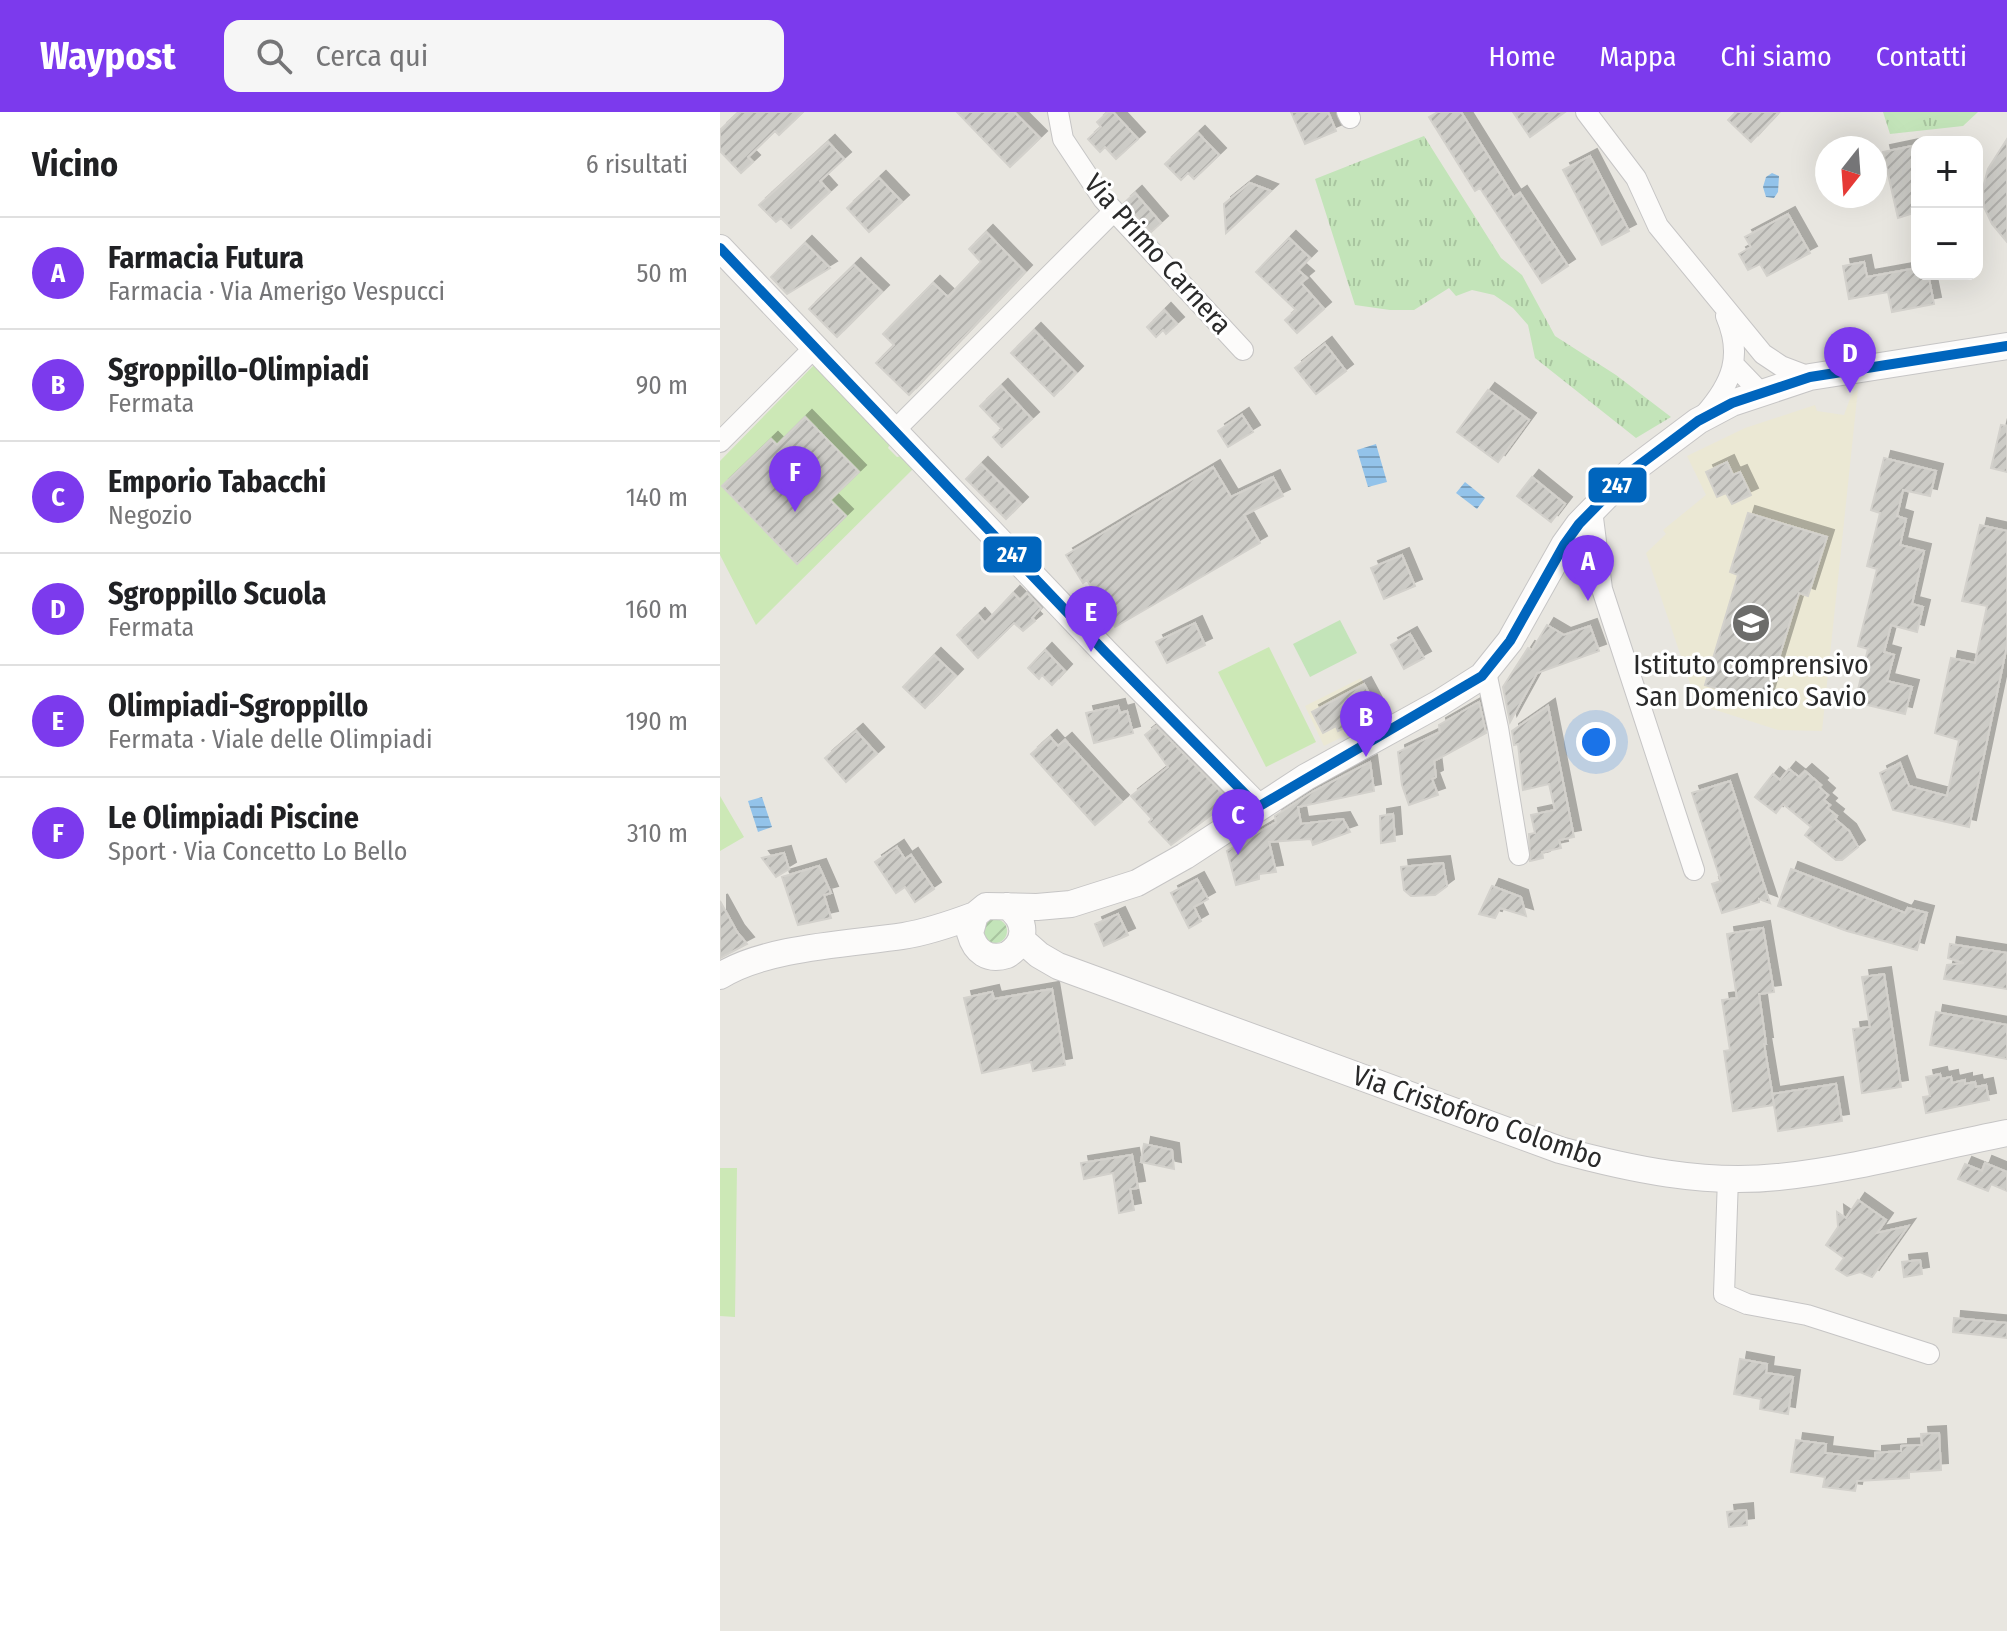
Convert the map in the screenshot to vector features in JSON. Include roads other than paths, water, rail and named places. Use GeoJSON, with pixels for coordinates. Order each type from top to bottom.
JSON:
{"type":"FeatureCollection","features":[{"type":"Feature","properties":{"kind":"street","name":"Via Primo Carnera"},"geometry":{"type":"LineString","coordinates":[[1058,112],[1063,139],[1103,199],[1243,350]]}},
{"type":"Feature","properties":{"kind":"street"},"geometry":{"type":"LineString","coordinates":[[1586,112],[1636,178],[1658,226],[1719,302],[1763,354],[1781,366],[1810,377]]}},
{"type":"Feature","properties":{"kind":"street"},"geometry":{"type":"LineString","coordinates":[[895,430],[1114,211]]}},
{"type":"Feature","properties":{"kind":"street"},"geometry":{"type":"LineString","coordinates":[[720,248],[1106,653],[1258,807]]}},
{"type":"Feature","properties":{"kind":"street"},"geometry":{"type":"LineString","coordinates":[[1698,421],[1721,396],[1734,365],[1732,331],[1719,302]]}},
{"type":"Feature","properties":{"kind":"street"},"geometry":{"type":"LineString","coordinates":[[975,915],[970,933],[977,950],[989,956],[1007,955],[1041,918],[1071,904],[1137,883],[1185,856],[1318,770],[1447,699],[1486,672],[1510,641],[1564,545],[1592,510],[1630,472],[1698,421],[1760,392],[1810,377],[2007,346]]}},
{"type":"Feature","properties":{"kind":"street"},"geometry":{"type":"LineString","coordinates":[[720,442],[815,347]]}},
{"type":"Feature","properties":{"kind":"street"},"geometry":{"type":"LineString","coordinates":[[1760,392],[1763,354]]}},
{"type":"Feature","properties":{"kind":"street"},"geometry":{"type":"LineString","coordinates":[[1734,365],[1760,392]]}},
{"type":"Feature","properties":{"kind":"street"},"geometry":{"type":"LineString","coordinates":[[1592,510],[1602,589]]}},
{"type":"Feature","properties":{"kind":"street"},"geometry":{"type":"LineString","coordinates":[[1564,545],[1581,548],[1602,589],[1694,870]]}},
{"type":"Feature","properties":{"kind":"street"},"geometry":{"type":"LineString","coordinates":[[1486,672],[1519,855]]}},
{"type":"Feature","properties":{"kind":"street"},"geometry":{"type":"LineString","coordinates":[[720,976],[756,961],[800,950],[905,936],[943,927],[975,915],[986,906],[1071,904]]}},
{"type":"Feature","properties":{"kind":"street"},"geometry":{"type":"LineString","coordinates":[[1007,906],[1020,919],[1022,938],[1039,955],[1058,966]]}},
{"type":"Feature","properties":{"kind":"street"},"geometry":{"type":"LineString","coordinates":[[905,936],[945,940],[989,956],[1058,966]]}},
{"type":"Feature","properties":{"kind":"street","name":"Via Cristoforo Colombo"},"geometry":{"type":"LineString","coordinates":[[1058,966],[1560,1150],[1657,1172],[1728,1178],[1776,1177],[2007,1133]]}},
{"type":"Feature","properties":{"kind":"street"},"geometry":{"type":"LineString","coordinates":[[1728,1178],[1724,1294],[1747,1304],[1807,1315],[1929,1354]]}},
{"type":"Feature","properties":{"kind":"water"},"geometry":{"type":"Polygon","coordinates":[[[1772,173],[1779,176],[1778,192],[1774,198],[1766,197],[1763,187],[1766,177],[1772,173]]]}},
{"type":"Feature","properties":{"kind":"water"},"geometry":{"type":"Polygon","coordinates":[[[1376,444],[1387,482],[1368,487],[1357,450],[1376,444]]]}},
{"type":"Feature","properties":{"kind":"water"},"geometry":{"type":"Polygon","coordinates":[[[1465,482],[1485,498],[1477,509],[1456,493],[1465,482]]]}},
{"type":"Feature","properties":{"kind":"water"},"geometry":{"type":"Polygon","coordinates":[[[762,797],[772,827],[758,832],[748,801],[762,797]]]}},
{"type":"Feature","properties":{"kind":"place","name":"Sgroppillo Scuola"},"geometry":{"type":"Point","coordinates":[1850,393]}},
{"type":"Feature","properties":{"kind":"place","name":"Le Olimpiadi Piscine"},"geometry":{"type":"Point","coordinates":[795,512]}},
{"type":"Feature","properties":{"kind":"place","name":"Farmacia Futura"},"geometry":{"type":"Point","coordinates":[1588,601]}},
{"type":"Feature","properties":{"kind":"place","name":"Istituto comprensivo San Domenico Savio"},"geometry":{"type":"Point","coordinates":[1751,623]}},
{"type":"Feature","properties":{"kind":"place","name":"Olimpiadi-Sgroppillo"},"geometry":{"type":"Point","coordinates":[1091,652]}},
{"type":"Feature","properties":{"kind":"place","name":"Sgroppillo-Olimpiadi"},"geometry":{"type":"Point","coordinates":[1366,757]}},
{"type":"Feature","properties":{"kind":"place","name":"Emporio Tabacchi"},"geometry":{"type":"Point","coordinates":[1238,855]}}]}
